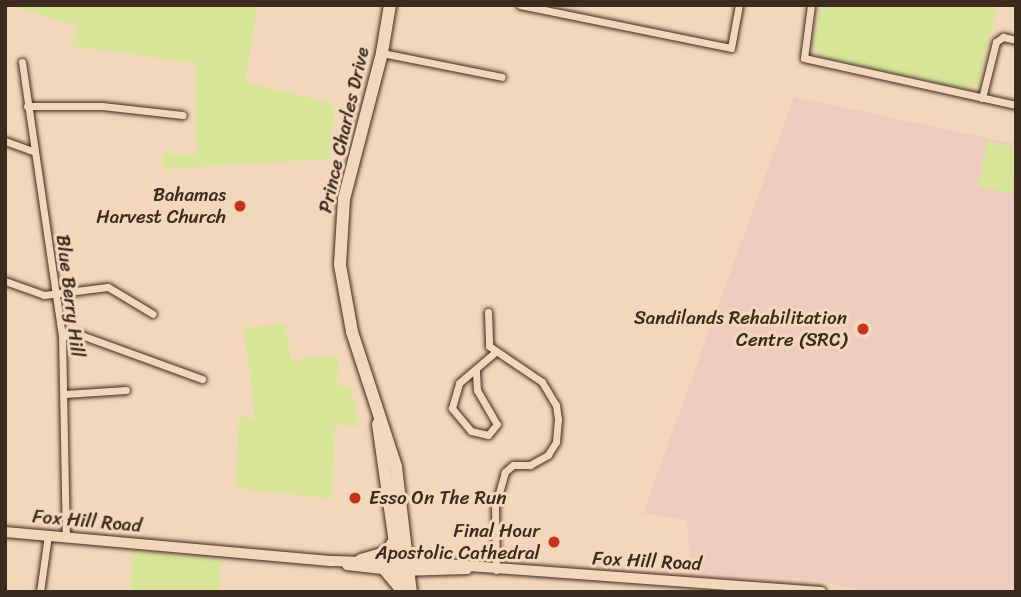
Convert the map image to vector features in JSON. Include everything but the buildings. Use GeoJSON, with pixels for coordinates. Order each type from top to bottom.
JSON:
{"type":"FeatureCollection","features":[{"type":"Feature","properties":{"kind":"highway","name":"Prince Charles Drive"},"geometry":{"type":"LineString","coordinates":[[390,5],[382,53],[344,198],[340,246],[345,302],[396,467],[405,567],[402,592]]}},
{"type":"Feature","properties":{"kind":"highway","name":"Prince Charles Drive"},"geometry":{"type":"LineString","coordinates":[[371,386],[396,536],[411,592]]}},
{"type":"Feature","properties":{"kind":"highway"},"geometry":{"type":"LineString","coordinates":[[361,560],[386,553],[396,536]]}},
{"type":"Feature","properties":{"kind":"highway"},"geometry":{"type":"LineString","coordinates":[[385,570],[402,592]]}},
{"type":"Feature","properties":{"kind":"main road","name":"Fox Hill Road"},"geometry":{"type":"LineString","coordinates":[[5,532],[333,561],[385,570],[405,567]]}},
{"type":"Feature","properties":{"kind":"main road","name":"Fox Hill Road"},"geometry":{"type":"LineString","coordinates":[[333,561],[361,560],[405,567],[470,568],[821,592]]}},
{"type":"Feature","properties":{"kind":"street"},"geometry":{"type":"LineString","coordinates":[[520,5],[732,48],[739,5]]}},
{"type":"Feature","properties":{"kind":"street"},"geometry":{"type":"LineString","coordinates":[[811,5],[804,58],[1016,105]]}},
{"type":"Feature","properties":{"kind":"street"},"geometry":{"type":"LineString","coordinates":[[982,98],[996,42],[1003,37],[1016,40]]}},
{"type":"Feature","properties":{"kind":"street"},"geometry":{"type":"LineString","coordinates":[[382,53],[502,77]]}},
{"type":"Feature","properties":{"kind":"street","name":"Blue Berry Hill"},"geometry":{"type":"LineString","coordinates":[[22,62],[62,335],[66,536]]}},
{"type":"Feature","properties":{"kind":"street"},"geometry":{"type":"LineString","coordinates":[[27,106],[102,106],[182,115]]}},
{"type":"Feature","properties":{"kind":"street"},"geometry":{"type":"LineString","coordinates":[[5,141],[33,151]]}},
{"type":"Feature","properties":{"kind":"street"},"geometry":{"type":"LineString","coordinates":[[5,281],[44,295],[58,295],[74,288],[107,287],[153,314]]}},
{"type":"Feature","properties":{"kind":"street"},"geometry":{"type":"LineString","coordinates":[[488,313],[486,338],[494,352],[542,382],[556,405],[558,419],[556,442],[548,455],[530,465],[513,466],[505,472],[495,507],[496,570]]}},
{"type":"Feature","properties":{"kind":"street"},"geometry":{"type":"LineString","coordinates":[[62,335],[81,335],[202,379]]}},
{"type":"Feature","properties":{"kind":"street"},"geometry":{"type":"LineString","coordinates":[[476,372],[477,390],[497,425],[488,435],[471,431],[452,408],[459,383],[476,372],[494,352]]}},
{"type":"Feature","properties":{"kind":"street"},"geometry":{"type":"LineString","coordinates":[[65,394],[126,390]]}},
{"type":"Feature","properties":{"kind":"street"},"geometry":{"type":"LineString","coordinates":[[40,592],[48,535]]}},
{"type":"Feature","properties":{"kind":"shaded area","name":"Sandilands Rehabilitation Centre (SRC)"},"geometry":{"type":"Polygon","coordinates":[[[794,97],[1016,144],[1016,592],[866,592],[814,579],[691,572],[687,520],[643,513],[794,97]]]}},
{"type":"Feature","properties":{"kind":"green space"},"geometry":{"type":"Polygon","coordinates":[[[7,5],[258,5],[245,82],[335,104],[330,159],[163,169],[162,153],[196,155],[196,63],[71,46],[78,26],[7,5]]]}},
{"type":"Feature","properties":{"kind":"green space"},"geometry":{"type":"Polygon","coordinates":[[[821,5],[997,5],[979,83],[965,89],[819,56],[813,46],[821,5]]]}},
{"type":"Feature","properties":{"kind":"green space"},"geometry":{"type":"Polygon","coordinates":[[[988,141],[1016,147],[1012,194],[977,186],[988,141]]]}},
{"type":"Feature","properties":{"kind":"green space"},"geometry":{"type":"Polygon","coordinates":[[[285,324],[291,360],[338,355],[337,385],[350,387],[359,426],[335,425],[332,499],[236,488],[239,417],[255,418],[244,328],[285,324]]]}},
{"type":"Feature","properties":{"kind":"green space"},"geometry":{"type":"Polygon","coordinates":[[[133,551],[222,560],[218,592],[130,592],[133,551]]]}},
{"type":"Feature","properties":{"kind":"place","name":"Bahamas Harvest Church"},"geometry":{"type":"Point","coordinates":[240,206]}},
{"type":"Feature","properties":{"kind":"place","name":"Sandilands Rehabilitation Centre (SRC)"},"geometry":{"type":"Point","coordinates":[863,329]}},
{"type":"Feature","properties":{"kind":"place","name":"Esso On The Run"},"geometry":{"type":"Point","coordinates":[355,498]}},
{"type":"Feature","properties":{"kind":"place","name":"Final Hour Apostolic Cathedral"},"geometry":{"type":"Point","coordinates":[554,542]}}]}
